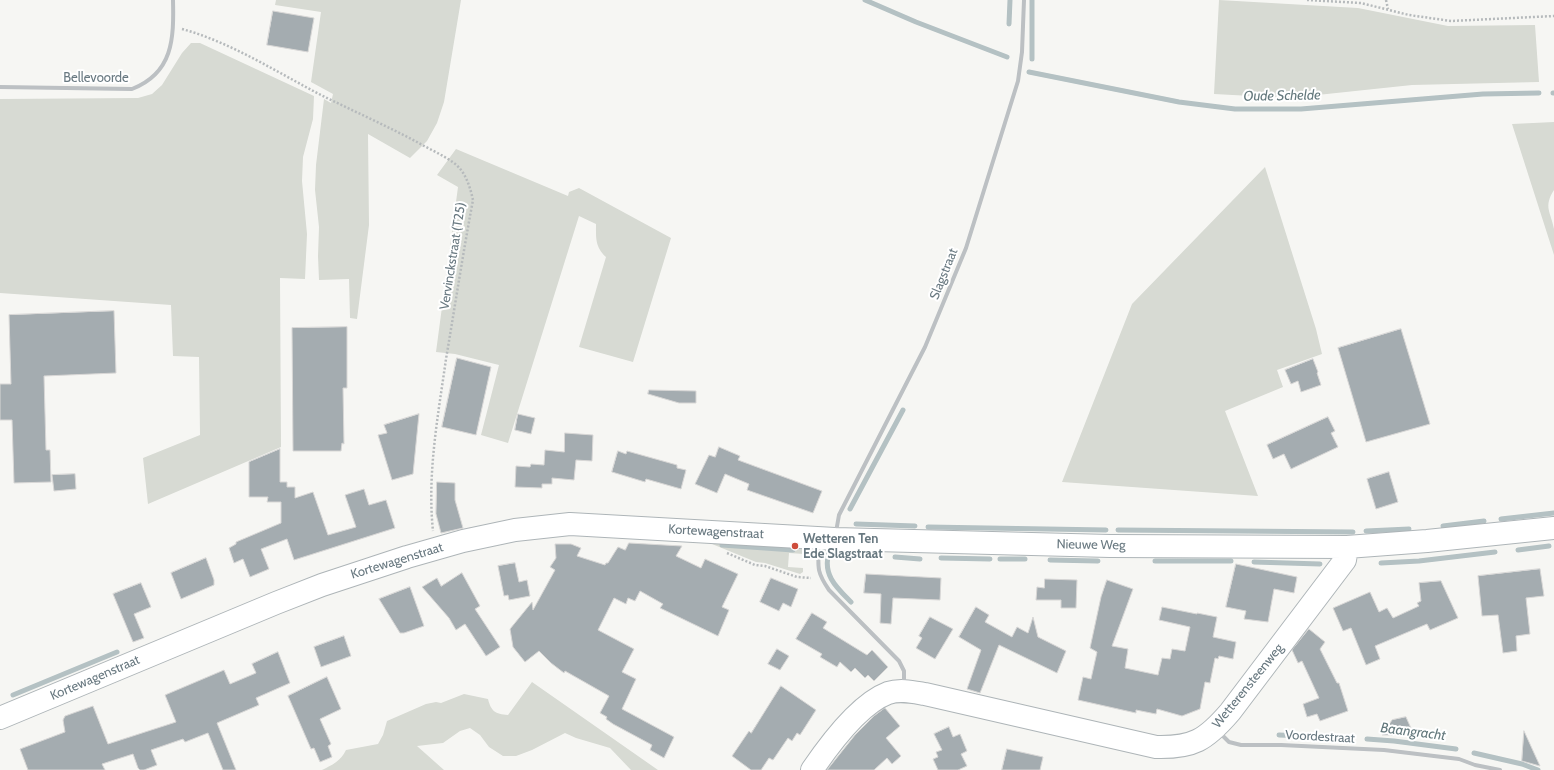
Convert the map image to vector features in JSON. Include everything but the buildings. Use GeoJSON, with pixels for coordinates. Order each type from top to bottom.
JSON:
{"type":"FeatureCollection","features":[{"type":"Feature","properties":{"kind":"street","name":"Bellevoorde"},"geometry":{"type":"LineString","coordinates":[[0,87],[132,89],[146,84],[155,76],[164,64],[169,52],[174,26],[172,0]]}},
{"type":"Feature","properties":{"kind":"street","name":"Slagstraat"},"geometry":{"type":"LineString","coordinates":[[827,539],[925,347],[966,248],[1018,81],[1022,52],[1024,0]]}},
{"type":"Feature","properties":{"kind":"street","name":"Kortewagenstraat"},"geometry":{"type":"LineString","coordinates":[[0,718],[322,585],[436,548],[474,538],[515,530],[570,524],[827,539]]}},
{"type":"Feature","properties":{"kind":"street"},"geometry":{"type":"LineString","coordinates":[[1347,547],[1554,528]]}},
{"type":"Feature","properties":{"kind":"street","name":"Nieuwe Weg"},"geometry":{"type":"LineString","coordinates":[[827,539],[1115,546],[1347,547]]}},
{"type":"Feature","properties":{"kind":"street"},"geometry":{"type":"LineString","coordinates":[[827,539],[817,565],[822,579],[829,590],[899,661],[904,671],[903,691]]}},
{"type":"Feature","properties":{"kind":"street","name":"Wetterensteenweg"},"geometry":{"type":"LineString","coordinates":[[812,770],[830,745],[863,708],[874,700],[889,693],[903,691],[925,694],[1156,747],[1174,747],[1189,744],[1207,736],[1216,729],[1230,712],[1345,560],[1347,547]]}},
{"type":"Feature","properties":{"kind":"street","name":"Voordestraat"},"geometry":{"type":"LineString","coordinates":[[1216,729],[1228,742],[1241,745],[1281,745],[1384,750],[1459,760],[1500,770]]}},
{"type":"Feature","properties":{"kind":"path"},"geometry":{"type":"LineString","coordinates":[[1307,0],[1361,3],[1388,10],[1451,21],[1554,16]]}},
{"type":"Feature","properties":{"kind":"path"},"geometry":{"type":"LineString","coordinates":[[1386,0],[1388,10]]}},
{"type":"Feature","properties":{"kind":"path","name":"Vervinckstraat (T25)"},"geometry":{"type":"LineString","coordinates":[[174,26],[201,34],[275,70],[319,94],[384,124],[455,164],[464,175],[470,188],[473,200],[435,440],[431,517],[436,548]]}},
{"type":"Feature","properties":{"kind":"path"},"geometry":{"type":"LineString","coordinates":[[726,552],[755,565],[765,566],[798,577],[822,579]]}},
{"type":"Feature","properties":{"kind":"shaded area"},"geometry":{"type":"Polygon","coordinates":[[[276,0],[461,0],[444,102],[437,123],[427,141],[410,158],[368,134],[369,225],[357,319],[350,318],[349,279],[319,280],[319,227],[315,190],[316,165],[324,99],[331,103],[333,94],[311,82],[321,12],[275,5],[276,0]]]}},
{"type":"Feature","properties":{"kind":"shaded area"},"geometry":{"type":"Polygon","coordinates":[[[1219,0],[1358,8],[1448,26],[1535,25],[1539,82],[1412,85],[1289,98],[1214,94],[1219,0]]]}},
{"type":"Feature","properties":{"kind":"shaded area"},"geometry":{"type":"Polygon","coordinates":[[[191,43],[200,43],[314,96],[313,119],[303,157],[302,181],[307,234],[305,279],[280,278],[281,447],[148,504],[143,458],[200,435],[199,357],[173,356],[171,305],[0,293],[0,99],[138,98],[152,94],[162,85],[182,53],[191,43]]]}},
{"type":"Feature","properties":{"kind":"shaded area"},"geometry":{"type":"Polygon","coordinates":[[[1554,122],[1554,190],[1548,205],[1554,229],[1554,255],[1512,124],[1554,122]]]}},
{"type":"Feature","properties":{"kind":"shaded area"},"geometry":{"type":"Polygon","coordinates":[[[456,149],[568,196],[569,192],[579,188],[671,238],[633,362],[579,347],[606,257],[598,246],[596,238],[596,224],[579,216],[508,443],[481,435],[499,365],[455,354],[436,352],[458,187],[437,175],[456,149]]]}},
{"type":"Feature","properties":{"kind":"shaded area"},"geometry":{"type":"Polygon","coordinates":[[[1265,167],[1316,329],[1322,354],[1277,370],[1283,387],[1225,411],[1258,496],[1062,482],[1132,304],[1265,167]]]}},
{"type":"Feature","properties":{"kind":"shaded area"},"geometry":{"type":"Polygon","coordinates":[[[713,542],[806,548],[804,554],[789,553],[788,567],[803,568],[803,572],[800,574],[765,563],[756,562],[712,544],[713,542]]]}},
{"type":"Feature","properties":{"kind":"shaded area"},"geometry":{"type":"Polygon","coordinates":[[[532,682],[658,770],[631,770],[610,748],[576,738],[565,733],[532,750],[516,756],[503,756],[489,747],[480,735],[470,728],[460,731],[443,743],[417,746],[444,770],[322,770],[339,760],[346,750],[378,744],[383,735],[387,721],[426,704],[436,702],[441,703],[464,694],[488,699],[494,711],[500,714],[508,715],[532,682]]]}},
{"type":"Feature","properties":{"kind":"waterway","name":"Oude Schelde"},"geometry":{"type":"LineString","coordinates":[[865,0],[916,22],[1007,57]]}},
{"type":"Feature","properties":{"kind":"waterway"},"geometry":{"type":"LineString","coordinates":[[1009,24],[1010,0]]}},
{"type":"Feature","properties":{"kind":"waterway"},"geometry":{"type":"LineString","coordinates":[[1032,0],[1032,59]]}},
{"type":"Feature","properties":{"kind":"waterway","name":"Oude Schelde"},"geometry":{"type":"LineString","coordinates":[[1029,72],[1179,102],[1235,109],[1301,109],[1483,94],[1539,93]]}},
{"type":"Feature","properties":{"kind":"waterway"},"geometry":{"type":"LineString","coordinates":[[850,509],[903,410]]}},
{"type":"Feature","properties":{"kind":"waterway"},"geometry":{"type":"LineString","coordinates":[[1501,519],[1554,513]]}},
{"type":"Feature","properties":{"kind":"waterway"},"geometry":{"type":"LineString","coordinates":[[1443,526],[1484,521]]}},
{"type":"Feature","properties":{"kind":"waterway"},"geometry":{"type":"LineString","coordinates":[[856,524],[915,526]]}},
{"type":"Feature","properties":{"kind":"waterway"},"geometry":{"type":"LineString","coordinates":[[928,527],[1106,530]]}},
{"type":"Feature","properties":{"kind":"waterway"},"geometry":{"type":"LineString","coordinates":[[1366,531],[1409,529]]}},
{"type":"Feature","properties":{"kind":"waterway"},"geometry":{"type":"LineString","coordinates":[[1118,530],[1353,532]]}},
{"type":"Feature","properties":{"kind":"waterway"},"geometry":{"type":"LineString","coordinates":[[722,545],[793,550]]}},
{"type":"Feature","properties":{"kind":"waterway"},"geometry":{"type":"LineString","coordinates":[[1518,550],[1549,546]]}},
{"type":"Feature","properties":{"kind":"waterway"},"geometry":{"type":"LineString","coordinates":[[851,602],[836,586],[829,574],[827,560],[829,552],[880,556]]}},
{"type":"Feature","properties":{"kind":"waterway"},"geometry":{"type":"LineString","coordinates":[[1381,563],[1419,561],[1495,552]]}},
{"type":"Feature","properties":{"kind":"waterway"},"geometry":{"type":"LineString","coordinates":[[895,557],[920,559]]}},
{"type":"Feature","properties":{"kind":"waterway"},"geometry":{"type":"LineString","coordinates":[[941,558],[990,559]]}},
{"type":"Feature","properties":{"kind":"waterway"},"geometry":{"type":"LineString","coordinates":[[1000,559],[1025,559]]}},
{"type":"Feature","properties":{"kind":"waterway"},"geometry":{"type":"LineString","coordinates":[[1050,560],[1098,561]]}},
{"type":"Feature","properties":{"kind":"waterway"},"geometry":{"type":"LineString","coordinates":[[1155,561],[1231,561]]}},
{"type":"Feature","properties":{"kind":"waterway"},"geometry":{"type":"LineString","coordinates":[[1254,562],[1320,564]]}},
{"type":"Feature","properties":{"kind":"waterway"},"geometry":{"type":"LineString","coordinates":[[13,695],[117,652]]}},
{"type":"Feature","properties":{"kind":"waterway","name":"Baangracht"},"geometry":{"type":"LineString","coordinates":[[1279,735],[1349,738]]}},
{"type":"Feature","properties":{"kind":"waterway","name":"Baangracht"},"geometry":{"type":"LineString","coordinates":[[1367,739],[1456,749]]}},
{"type":"Feature","properties":{"kind":"waterway","name":"Baangracht"},"geometry":{"type":"LineString","coordinates":[[1474,753],[1522,764],[1538,770]]}},
{"type":"Feature","properties":{"kind":"place","name":"Wetteren Ten Ede Slagstraat"},"geometry":{"type":"Point","coordinates":[795,546]}}]}
